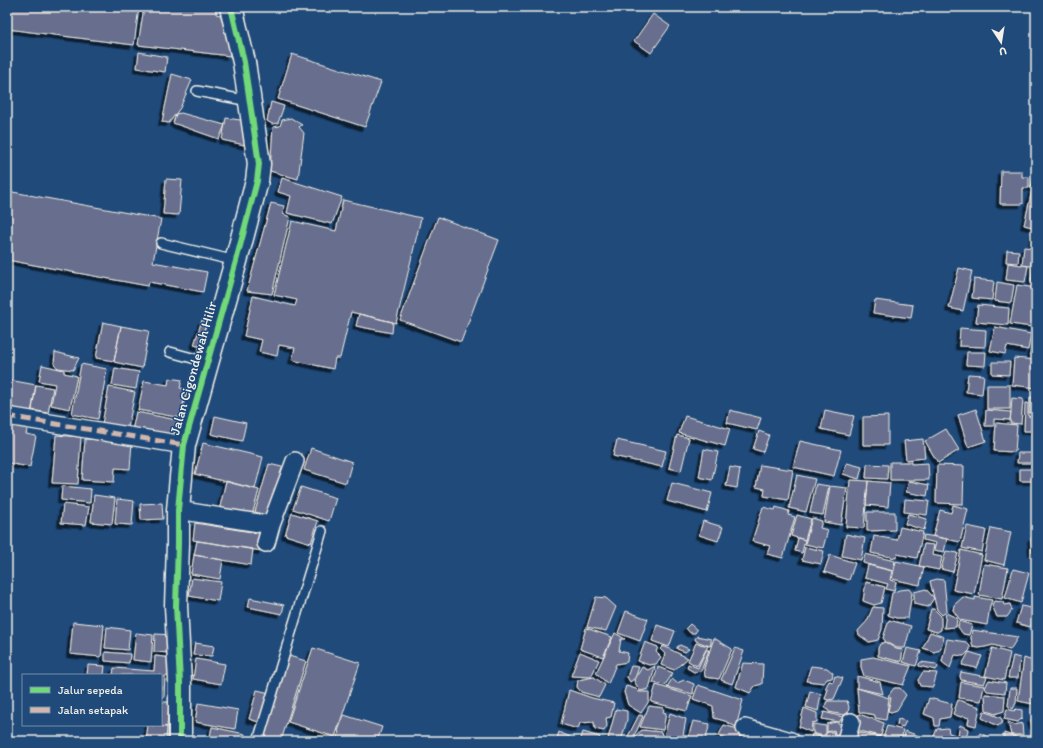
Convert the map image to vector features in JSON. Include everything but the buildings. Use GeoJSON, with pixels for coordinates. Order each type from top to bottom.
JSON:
{"type":"FeatureCollection","features":[{"type":"Feature","properties":{"kind":"street","name":"Jalan Cigondewah Hilir"},"geometry":{"type":"LineString","coordinates":[[180,741],[180,682],[176,606],[178,510],[184,445],[236,261],[258,176],[258,164],[244,62],[231,7]]}},
{"type":"Feature","properties":{"kind":"street"},"geometry":{"type":"LineString","coordinates":[[7,416],[184,445]]}},
{"type":"Feature","properties":{"kind":"street"},"geometry":{"type":"LineString","coordinates":[[266,544],[271,525],[295,461]]}},
{"type":"Feature","properties":{"kind":"street"},"geometry":{"type":"LineString","coordinates":[[178,510],[271,525]]}},
{"type":"Feature","properties":{"kind":"street"},"geometry":{"type":"LineString","coordinates":[[846,741],[851,722]]}},
{"type":"Feature","properties":{"kind":"street"},"geometry":{"type":"LineString","coordinates":[[745,728],[791,741]]}},
{"type":"Feature","properties":{"kind":"lane"},"geometry":{"type":"LineString","coordinates":[[197,91],[250,102]]}},
{"type":"Feature","properties":{"kind":"lane"},"geometry":{"type":"LineString","coordinates":[[161,243],[236,261]]}},
{"type":"Feature","properties":{"kind":"lane"},"geometry":{"type":"LineString","coordinates":[[170,352],[207,362]]}},
{"type":"Feature","properties":{"kind":"lane"},"geometry":{"type":"LineString","coordinates":[[258,741],[322,531]]}},
{"type":"Feature","properties":{"kind":"marked path"},"geometry":{"type":"LineString","coordinates":[[7,416],[184,445]]}},
{"type":"Feature","properties":{"kind":"cycle path"},"geometry":{"type":"LineString","coordinates":[[180,741],[180,682],[176,606],[178,510],[184,445],[236,261],[257,181],[259,164],[244,62],[231,7]]}}]}
